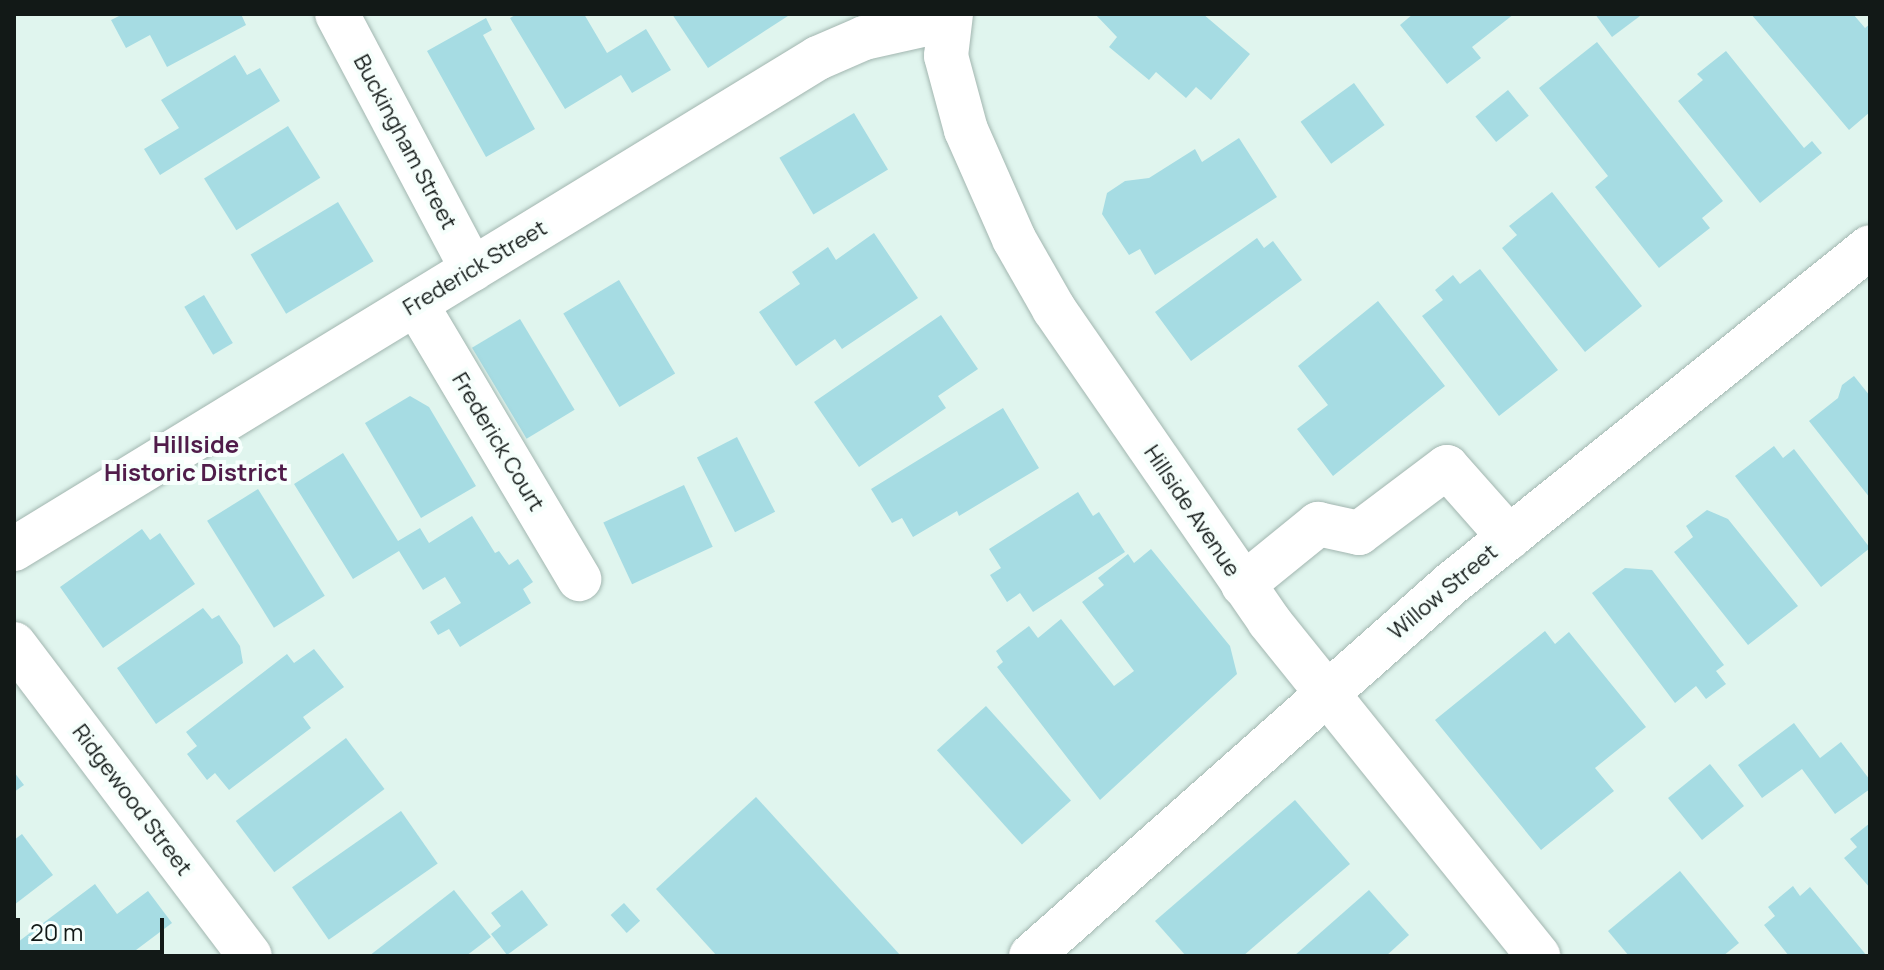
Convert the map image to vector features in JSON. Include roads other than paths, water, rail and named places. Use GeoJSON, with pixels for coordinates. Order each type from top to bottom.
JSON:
{"type":"FeatureCollection","features":[{"type":"Feature","properties":{"kind":"street","name":"Buckingham Street"},"geometry":{"type":"LineString","coordinates":[[337,14],[472,269]]}},
{"type":"Feature","properties":{"kind":"street","name":"Frederick Street"},"geometry":{"type":"LineString","coordinates":[[14,549],[818,58],[864,38],[947,16]]}},
{"type":"Feature","properties":{"kind":"street","name":"Hillside Avenue"},"geometry":{"type":"LineString","coordinates":[[947,16],[946,56],[957,101],[1014,239],[1054,309],[1243,585],[1324,693],[1538,956]]}},
{"type":"Feature","properties":{"kind":"street","name":"Willow Street"},"geometry":{"type":"LineString","coordinates":[[1031,956],[1324,693],[1509,537],[1870,247]]}},
{"type":"Feature","properties":{"kind":"street","name":"Frederick Court"},"geometry":{"type":"LineString","coordinates":[[416,304],[579,579]]}},
{"type":"Feature","properties":{"kind":"street"},"geometry":{"type":"LineString","coordinates":[[1243,585],[1318,524],[1359,533],[1447,467],[1509,537]]}},
{"type":"Feature","properties":{"kind":"street","name":"Ridgewood Street"},"geometry":{"type":"LineString","coordinates":[[14,644],[250,956]]}},
{"type":"Feature","properties":{"kind":"district","name":"Hillside Historic District"},"geometry":{"type":"Point","coordinates":[196,458]}}]}
